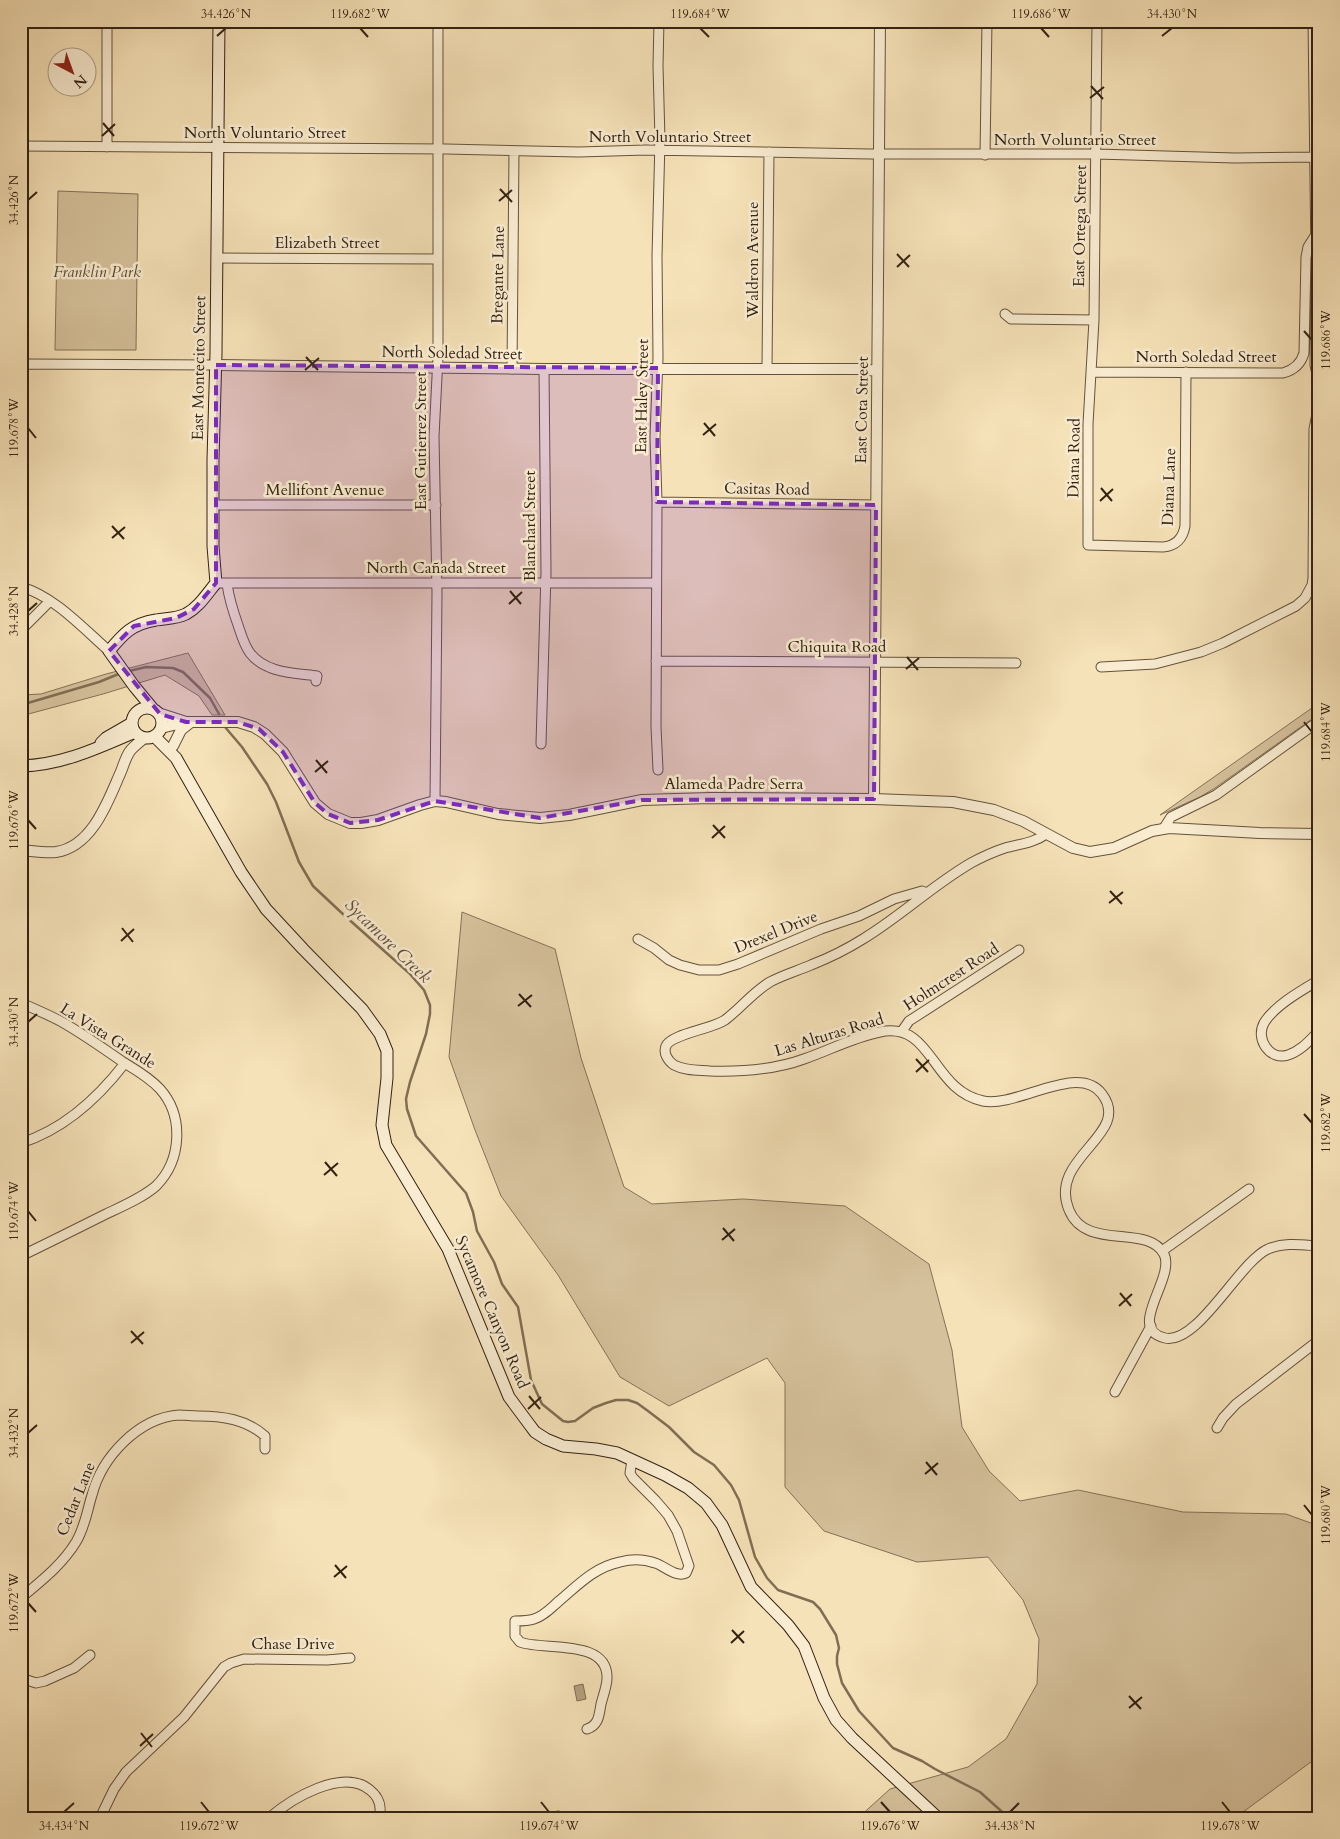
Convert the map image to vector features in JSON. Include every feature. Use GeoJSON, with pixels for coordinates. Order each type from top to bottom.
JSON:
{"type":"FeatureCollection","features":[{"type":"Feature","properties":{"kind":"main road","name":"East Montecito Street"},"geometry":{"type":"LineString","coordinates":[[219,21],[213,546],[221,584]]}},
{"type":"Feature","properties":{"kind":"main road"},"geometry":{"type":"LineString","coordinates":[[21,766],[48,764],[70,758],[98,746],[146,731],[162,722],[156,711],[134,686],[110,652],[124,633],[134,626],[156,620],[176,618],[194,609],[221,584]]}},
{"type":"Feature","properties":{"kind":"main road"},"geometry":{"type":"LineString","coordinates":[[134,686],[138,711]]}},
{"type":"Feature","properties":{"kind":"main road"},"geometry":{"type":"LineString","coordinates":[[146,731],[134,716],[138,711],[145,708],[156,711]]}},
{"type":"Feature","properties":{"kind":"main road"},"geometry":{"type":"LineString","coordinates":[[98,746],[106,738],[146,731]]}},
{"type":"Feature","properties":{"kind":"main road","name":"Sycamore Canyon Road"},"geometry":{"type":"LineString","coordinates":[[146,731],[173,746],[176,758],[241,872],[258,898],[303,949],[362,1009],[383,1039],[388,1062],[382,1125],[386,1145],[448,1248],[509,1396],[519,1412],[536,1432],[555,1443],[571,1447],[611,1451],[657,1471],[688,1488],[702,1499],[712,1509],[722,1524],[751,1587],[788,1625],[804,1646],[824,1698],[836,1720],[852,1738],[938,1818]]}},
{"type":"Feature","properties":{"kind":"main road","name":"Sycamore Canyon Road"},"geometry":{"type":"LineString","coordinates":[[146,731],[176,758]]}},
{"type":"Feature","properties":{"kind":"street"},"geometry":{"type":"LineString","coordinates":[[107,21],[107,147]]}},
{"type":"Feature","properties":{"kind":"street","name":"East Gutierrez Street"},"geometry":{"type":"LineString","coordinates":[[434,802],[436,505],[434,436],[437,368],[438,21]]}},
{"type":"Feature","properties":{"kind":"street","name":"East Haley Street"},"geometry":{"type":"LineString","coordinates":[[658,770],[656,727],[658,502],[656,437],[658,368],[657,256],[660,151],[659,21]]}},
{"type":"Feature","properties":{"kind":"street","name":"East Cota Street"},"geometry":{"type":"LineString","coordinates":[[874,799],[880,21]]}},
{"type":"Feature","properties":{"kind":"street"},"geometry":{"type":"LineString","coordinates":[[985,155],[987,21]]}},
{"type":"Feature","properties":{"kind":"street","name":"East Ortega Street"},"geometry":{"type":"LineString","coordinates":[[1092,372],[1097,21]]}},
{"type":"Feature","properties":{"kind":"street"},"geometry":{"type":"LineString","coordinates":[[1313,21],[1317,313],[1315,365],[1319,383]]}},
{"type":"Feature","properties":{"kind":"street","name":"North Voluntario Street"},"geometry":{"type":"LineString","coordinates":[[21,146],[985,155],[1096,154],[1235,158],[1316,157]]}},
{"type":"Feature","properties":{"kind":"street","name":"Bregante Lane"},"geometry":{"type":"LineString","coordinates":[[512,368],[514,151]]}},
{"type":"Feature","properties":{"kind":"street","name":"Waldron Avenue"},"geometry":{"type":"LineString","coordinates":[[767,369],[769,152]]}},
{"type":"Feature","properties":{"kind":"street","name":"North Soledad Street"},"geometry":{"type":"LineString","coordinates":[[1092,372],[1283,373],[1294,368],[1301,362],[1304,348],[1306,257],[1308,246],[1315,236]]}},
{"type":"Feature","properties":{"kind":"street","name":"Elizabeth Street"},"geometry":{"type":"LineString","coordinates":[[217,258],[437,259]]}},
{"type":"Feature","properties":{"kind":"street"},"geometry":{"type":"LineString","coordinates":[[1005,314],[1012,319],[1094,320]]}},
{"type":"Feature","properties":{"kind":"street","name":"North Soledad Street"},"geometry":{"type":"LineString","coordinates":[[23,364],[877,371]]}},
{"type":"Feature","properties":{"kind":"street","name":"Blanchard Street"},"geometry":{"type":"LineString","coordinates":[[541,744],[545,582],[544,369]]}},
{"type":"Feature","properties":{"kind":"street","name":"Diana Road"},"geometry":{"type":"LineString","coordinates":[[1088,545],[1088,424],[1092,372]]}},
{"type":"Feature","properties":{"kind":"street","name":"Diana Lane"},"geometry":{"type":"LineString","coordinates":[[1088,545],[1163,547],[1174,544],[1182,537],[1185,526],[1186,372]]}},
{"type":"Feature","properties":{"kind":"street"},"geometry":{"type":"LineString","coordinates":[[1100,667],[1155,664],[1201,652],[1224,643],[1290,610],[1305,598],[1312,585],[1313,578],[1314,429],[1319,404]]}},
{"type":"Feature","properties":{"kind":"street","name":"Casitas Road"},"geometry":{"type":"LineString","coordinates":[[658,502],[876,505]]}},
{"type":"Feature","properties":{"kind":"street","name":"Mellifont Avenue"},"geometry":{"type":"LineString","coordinates":[[213,505],[436,505]]}},
{"type":"Feature","properties":{"kind":"street","name":"North Cañada Street"},"geometry":{"type":"LineString","coordinates":[[221,584],[235,582],[422,584],[436,582],[503,584],[545,582],[656,583]]}},
{"type":"Feature","properties":{"kind":"street"},"geometry":{"type":"LineString","coordinates":[[221,584],[228,597],[245,645],[250,653],[257,660],[273,669],[317,676],[316,681]]}},
{"type":"Feature","properties":{"kind":"street"},"geometry":{"type":"LineString","coordinates":[[21,586],[33,590],[50,601],[110,652]]}},
{"type":"Feature","properties":{"kind":"street"},"geometry":{"type":"LineString","coordinates":[[21,630],[50,601]]}},
{"type":"Feature","properties":{"kind":"street","name":"Chiquita Road"},"geometry":{"type":"LineString","coordinates":[[656,661],[1016,663]]}},
{"type":"Feature","properties":{"kind":"street","name":"Alameda Padre Serra"},"geometry":{"type":"LineString","coordinates":[[156,711],[189,722]]}},
{"type":"Feature","properties":{"kind":"street"},"geometry":{"type":"LineString","coordinates":[[1164,828],[1172,817],[1216,795],[1319,721]]}},
{"type":"Feature","properties":{"kind":"street"},"geometry":{"type":"LineString","coordinates":[[173,746],[181,730],[189,722]]}},
{"type":"Feature","properties":{"kind":"street","name":"Alameda Padre Serra"},"geometry":{"type":"LineString","coordinates":[[146,731],[189,722],[238,722],[258,729],[283,752],[311,798],[328,814],[343,821],[368,822],[434,802],[446,802],[498,814],[540,818],[569,816],[642,800],[711,798],[874,799],[953,802],[998,812],[1023,821],[1073,848],[1090,852],[1114,848],[1152,831],[1164,828],[1260,834],[1319,834]]}},
{"type":"Feature","properties":{"kind":"street"},"geometry":{"type":"LineString","coordinates":[[21,850],[61,851],[70,848],[84,837],[104,808],[129,753],[130,744],[146,731]]}},
{"type":"Feature","properties":{"kind":"street"},"geometry":{"type":"LineString","coordinates":[[118,741],[125,746],[129,753]]}},
{"type":"Feature","properties":{"kind":"street","name":"Las Alturas Road"},"geometry":{"type":"LineString","coordinates":[[1046,834],[1037,840],[1005,848],[978,859],[944,880],[904,912],[861,941],[814,964],[772,981],[760,988],[721,1023],[673,1039],[665,1051],[669,1060],[674,1065],[686,1069],[755,1071],[799,1061],[856,1039],[881,1032],[902,1031],[919,1042],[946,1079],[959,1091],[972,1098],[990,1102],[1006,1101],[1054,1086],[1076,1082],[1085,1083],[1099,1090],[1107,1104],[1108,1120],[1066,1178],[1065,1189],[1068,1209],[1073,1218],[1087,1230],[1142,1240],[1153,1244],[1162,1251]]}},
{"type":"Feature","properties":{"kind":"street","name":"Drexel Drive"},"geometry":{"type":"LineString","coordinates":[[638,939],[669,960],[680,965],[699,970],[719,970],[858,916],[894,899],[922,891],[927,893]]}},
{"type":"Feature","properties":{"kind":"street","name":"Holmcrest Road"},"geometry":{"type":"LineString","coordinates":[[902,1031],[909,1021],[1019,950]]}},
{"type":"Feature","properties":{"kind":"street"},"geometry":{"type":"LineString","coordinates":[[1319,980],[1302,990],[1268,1017],[1263,1025],[1261,1034],[1267,1048],[1275,1054],[1284,1056],[1296,1052],[1319,1031]]}},
{"type":"Feature","properties":{"kind":"street","name":"La Vista Grande"},"geometry":{"type":"LineString","coordinates":[[21,1003],[60,1021],[156,1085],[165,1096],[174,1114],[177,1141],[166,1173],[145,1194],[21,1256]]}},
{"type":"Feature","properties":{"kind":"street"},"geometry":{"type":"LineString","coordinates":[[21,1143],[45,1133],[75,1114],[100,1093],[125,1063]]}},
{"type":"Feature","properties":{"kind":"street"},"geometry":{"type":"LineString","coordinates":[[1115,1392],[1150,1326],[1150,1310],[1165,1275],[1166,1261],[1162,1251],[1249,1189]]}},
{"type":"Feature","properties":{"kind":"street"},"geometry":{"type":"LineString","coordinates":[[1150,1326],[1161,1337],[1172,1338],[1178,1336],[1187,1331],[1208,1312],[1259,1254],[1268,1249],[1289,1244],[1319,1246]]}},
{"type":"Feature","properties":{"kind":"street"},"geometry":{"type":"LineString","coordinates":[[1217,1428],[1223,1418],[1236,1404],[1319,1340]]}},
{"type":"Feature","properties":{"kind":"street","name":"Cedar Lane"},"geometry":{"type":"LineString","coordinates":[[21,1598],[57,1568],[68,1555],[84,1527],[91,1495],[103,1467],[113,1452],[135,1433],[161,1420],[178,1416],[218,1416],[234,1419],[258,1430],[265,1436],[265,1449]]}},
{"type":"Feature","properties":{"kind":"street"},"geometry":{"type":"LineString","coordinates":[[587,1728],[593,1727],[599,1718],[607,1680],[604,1666],[594,1655],[583,1650],[520,1642],[515,1636],[515,1621],[535,1619],[545,1614],[595,1571],[619,1562],[644,1560],[655,1562],[678,1574],[686,1573],[689,1566],[677,1531],[656,1501],[633,1478],[630,1473],[632,1460]]}},
{"type":"Feature","properties":{"kind":"street"},"geometry":{"type":"LineString","coordinates":[[21,1669],[22,1682],[36,1683],[74,1668],[90,1655]]}},
{"type":"Feature","properties":{"kind":"street","name":"Chase Drive"},"geometry":{"type":"LineString","coordinates":[[100,1818],[114,1789],[126,1772],[184,1717],[224,1667],[244,1659],[328,1660],[350,1658]]}},
{"type":"Feature","properties":{"kind":"street"},"geometry":{"type":"LineString","coordinates":[[269,1818],[290,1802],[312,1790],[337,1784],[352,1783],[364,1785],[373,1792],[379,1803],[380,1818]]}},
{"type":"Feature","properties":{"kind":"highlighted area"},"geometry":{"type":"Polygon","coordinates":[[[216,365],[658,368],[657,502],[876,505],[874,799],[642,800],[540,818],[435,801],[378,820],[350,823],[328,814],[315,803],[283,752],[259,729],[238,722],[186,722],[160,714],[109,651],[134,626],[176,618],[194,609],[216,583],[216,365]]]}},
{"type":"Feature","properties":{"kind":"green space","name":"Franklin Park"},"geometry":{"type":"Polygon","coordinates":[[[58,191],[138,194],[136,350],[55,350],[58,191]]]}},
{"type":"Feature","properties":{"kind":"green space"},"geometry":{"type":"Polygon","coordinates":[[[188,653],[225,715],[212,715],[199,696],[165,675],[21,716],[21,695],[41,694],[106,674],[188,653]]]}},
{"type":"Feature","properties":{"kind":"green space"},"geometry":{"type":"Polygon","coordinates":[[[1319,703],[1319,714],[1215,788],[1160,815],[1319,703]]]}},
{"type":"Feature","properties":{"kind":"green space"},"geometry":{"type":"Polygon","coordinates":[[[462,912],[555,949],[581,1058],[624,1187],[652,1204],[743,1199],[845,1206],[929,1264],[952,1350],[962,1427],[989,1471],[1020,1501],[1078,1490],[1183,1512],[1286,1514],[1319,1526],[1319,1756],[1235,1818],[858,1818],[890,1789],[968,1767],[1006,1739],[1037,1684],[1039,1639],[1023,1600],[988,1557],[917,1562],[824,1531],[785,1487],[785,1383],[767,1358],[669,1406],[620,1377],[558,1275],[501,1196],[449,1057],[462,912]]]}},
{"type":"Feature","properties":{"kind":"shaded area"},"geometry":{"type":"Polygon","coordinates":[[[583,1684],[586,1699],[577,1701],[574,1686],[583,1684]]]}},
{"type":"Feature","properties":{"kind":"waterway","name":"Sycamore Creek"},"geometry":{"type":"LineString","coordinates":[[129,671],[146,667],[173,668],[183,672],[210,698],[219,714]]}},
{"type":"Feature","properties":{"kind":"waterway","name":"Sycamore Creek"},"geometry":{"type":"LineString","coordinates":[[21,705],[99,682],[121,673]]}},
{"type":"Feature","properties":{"kind":"waterway","name":"Sycamore Creek"},"geometry":{"type":"LineString","coordinates":[[225,727],[242,747],[267,784],[299,862],[313,886],[409,973],[424,990],[430,1005],[430,1014],[426,1034],[410,1082],[406,1099],[407,1109],[416,1136],[466,1193],[477,1231],[494,1262],[502,1284],[518,1307],[531,1380],[542,1404],[563,1421],[568,1422],[575,1421],[593,1408],[616,1400],[628,1400],[637,1403],[669,1427],[694,1452],[714,1465],[731,1485],[739,1500],[755,1557],[767,1578],[778,1590],[813,1602],[820,1609],[836,1635],[839,1648],[837,1664],[842,1683],[859,1711],[893,1748],[980,1792],[1009,1818]]}}]}
